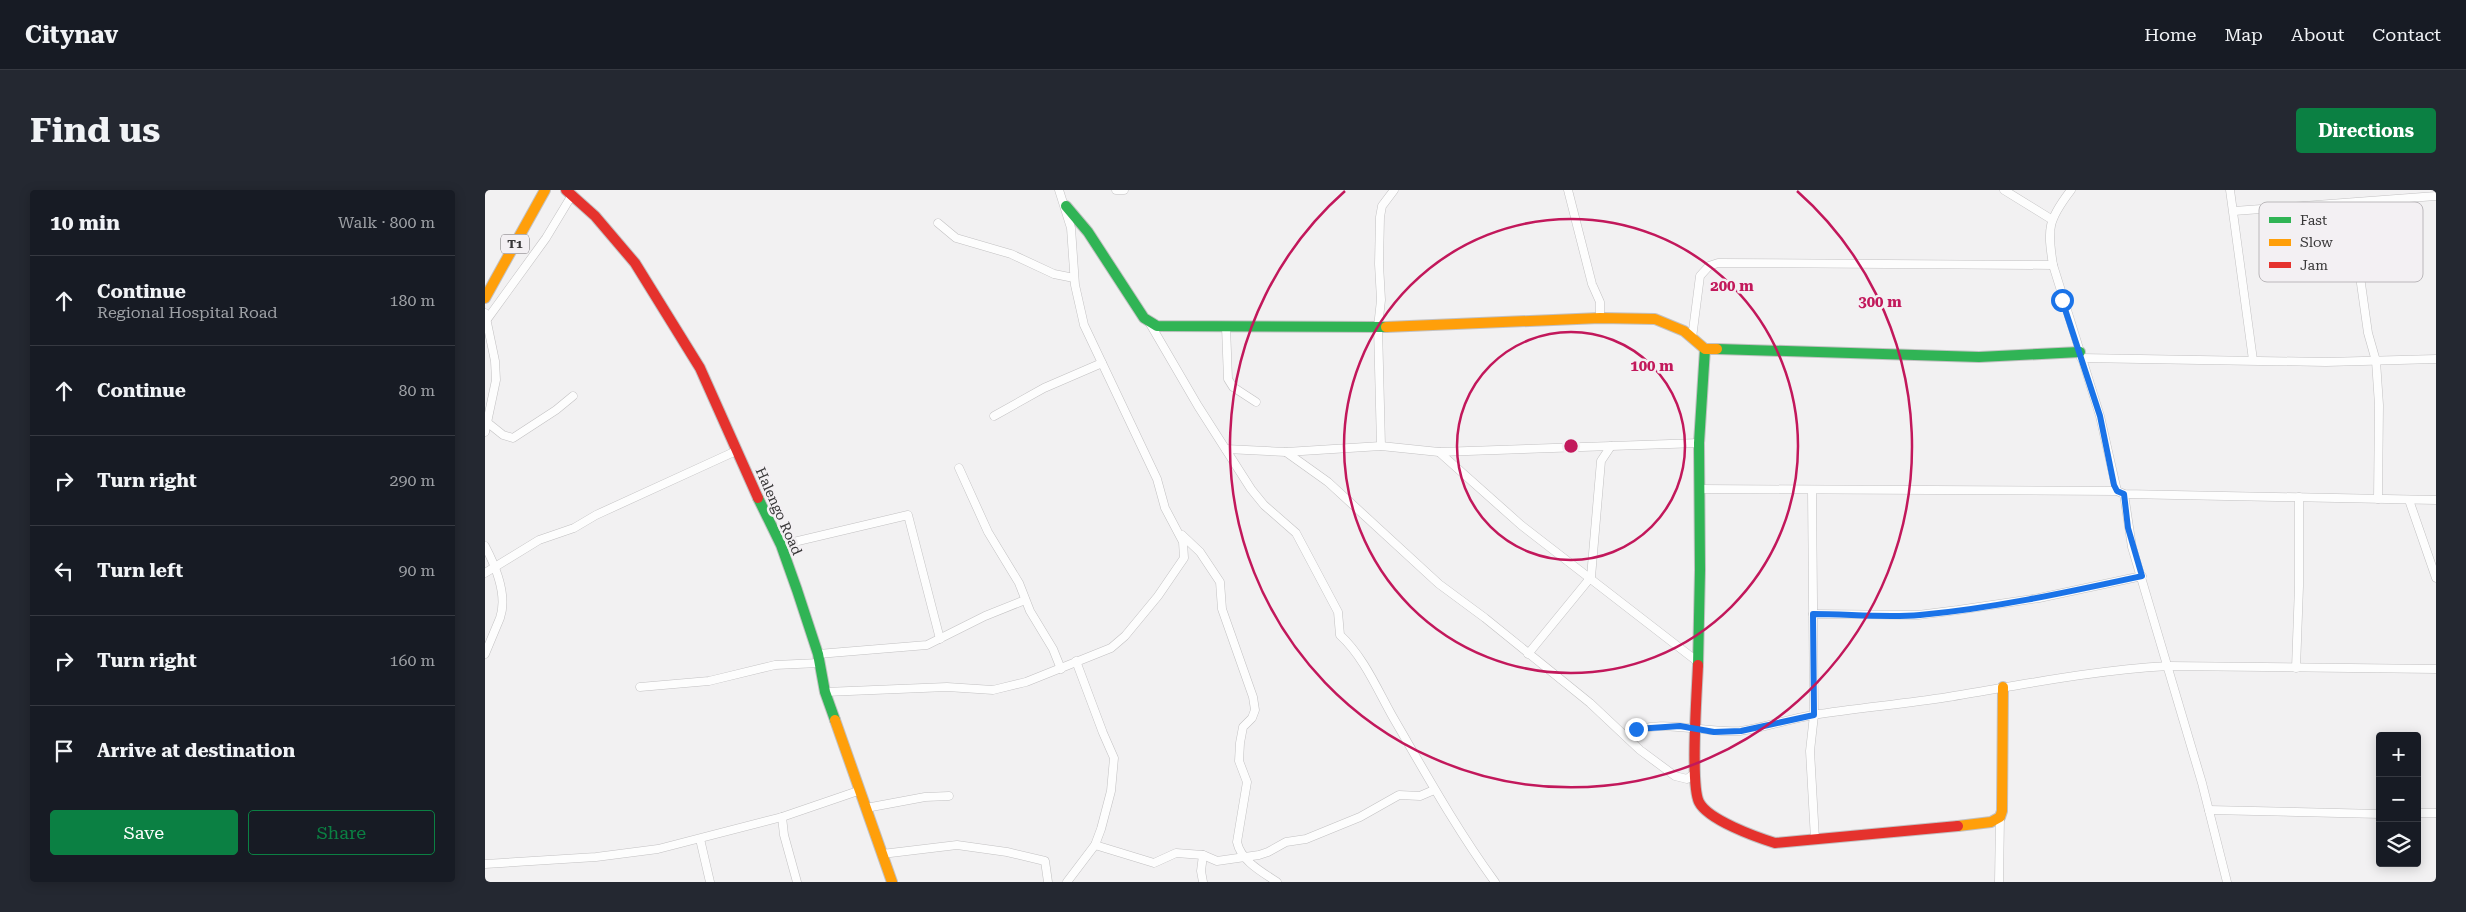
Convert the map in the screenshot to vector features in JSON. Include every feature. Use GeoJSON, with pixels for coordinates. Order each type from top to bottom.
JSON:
{"type":"FeatureCollection","features":[{"type":"Feature","properties":{"kind":"main road","name":"T1"},"geometry":{"type":"LineString","coordinates":[[485,298],[545,190]]}},
{"type":"Feature","properties":{"kind":"main road","name":"Halengo Road"},"geometry":{"type":"LineString","coordinates":[[569,192],[621,244],[635,263],[700,368],[725,421],[736,451],[781,545],[819,659],[825,692],[892,882]]}},
{"type":"Feature","properties":{"kind":"main road"},"geometry":{"type":"LineString","coordinates":[[1066,206],[1088,232],[1144,318],[1157,326],[1378,328],[1600,318],[1655,319],[1675,326],[1705,349],[1979,357],[2080,355]]}},
{"type":"Feature","properties":{"kind":"main road"},"geometry":{"type":"LineString","coordinates":[[1705,349],[1699,442],[1698,662],[1695,773],[1698,801],[1703,808],[1725,823],[1752,836],[1775,843],[1974,825],[2000,817],[2003,688]]}},
{"type":"Feature","properties":{"kind":"street"},"geometry":{"type":"LineString","coordinates":[[825,692],[947,688],[993,690],[1026,682],[1061,669],[1111,648],[1137,623],[1173,576],[1184,558],[1183,542],[1165,508],[1157,479],[1084,325],[1074,278],[1071,228],[1066,206],[1059,190]]}},
{"type":"Feature","properties":{"kind":"street"},"geometry":{"type":"LineString","coordinates":[[1116,190],[1125,190]]}},
{"type":"Feature","properties":{"kind":"street"},"geometry":{"type":"LineString","coordinates":[[1381,446],[1378,328],[1381,300],[1379,264],[1380,217],[1382,206],[1394,190]]}},
{"type":"Feature","properties":{"kind":"street"},"geometry":{"type":"LineString","coordinates":[[1568,190],[1593,284],[1600,302],[1600,318]]}},
{"type":"Feature","properties":{"kind":"street"},"geometry":{"type":"LineString","coordinates":[[2004,190],[2051,219]]}},
{"type":"Feature","properties":{"kind":"street"},"geometry":{"type":"LineString","coordinates":[[2071,190],[2051,219],[2050,249],[2053,265],[2100,416],[2128,528],[2169,666],[2227,882]]}},
{"type":"Feature","properties":{"kind":"street"},"geometry":{"type":"LineString","coordinates":[[2231,190],[2253,360]]}},
{"type":"Feature","properties":{"kind":"street"},"geometry":{"type":"LineString","coordinates":[[485,432],[496,380],[486,315],[546,238],[569,192]]}},
{"type":"Feature","properties":{"kind":"street"},"geometry":{"type":"LineString","coordinates":[[2365,202],[2436,196]]}},
{"type":"Feature","properties":{"kind":"street"},"geometry":{"type":"LineString","coordinates":[[2233,211],[2259,209]]}},
{"type":"Feature","properties":{"kind":"street"},"geometry":{"type":"LineString","coordinates":[[938,223],[956,238],[1011,254],[1054,274],[1074,278]]}},
{"type":"Feature","properties":{"kind":"street"},"geometry":{"type":"LineString","coordinates":[[1691,338],[1700,276],[1709,266],[1718,263],[2053,265]]}},
{"type":"Feature","properties":{"kind":"street"},"geometry":{"type":"LineString","coordinates":[[2361,282],[2368,333],[2376,361],[2379,405],[2378,498]]}},
{"type":"Feature","properties":{"kind":"street"},"geometry":{"type":"LineString","coordinates":[[1149,322],[1198,406],[1255,494],[1299,537],[1338,612],[1340,635],[1348,642],[1367,671],[1434,790],[1495,882]]}},
{"type":"Feature","properties":{"kind":"street"},"geometry":{"type":"LineString","coordinates":[[1226,327],[1228,379],[1233,387],[1256,402]]}},
{"type":"Feature","properties":{"kind":"street"},"geometry":{"type":"LineString","coordinates":[[2080,355],[2253,360],[2436,360]]}},
{"type":"Feature","properties":{"kind":"street"},"geometry":{"type":"LineString","coordinates":[[995,416],[1044,388],[1101,363]]}},
{"type":"Feature","properties":{"kind":"street"},"geometry":{"type":"LineString","coordinates":[[488,423],[503,436],[513,438],[556,410],[573,396]]}},
{"type":"Feature","properties":{"kind":"street"},"geometry":{"type":"LineString","coordinates":[[1226,449],[1286,452],[1381,446],[1439,452],[1699,442]]}},
{"type":"Feature","properties":{"kind":"street"},"geometry":{"type":"LineString","coordinates":[[1529,654],[1591,577],[1601,461],[1611,446]]}},
{"type":"Feature","properties":{"kind":"street"},"geometry":{"type":"LineString","coordinates":[[485,573],[495,565],[539,540],[575,528],[596,515],[736,451]]}},
{"type":"Feature","properties":{"kind":"street"},"geometry":{"type":"LineString","coordinates":[[1286,452],[1328,482],[1439,584],[1590,703],[1640,750],[1675,776],[1687,779],[1695,773]]}},
{"type":"Feature","properties":{"kind":"street"},"geometry":{"type":"LineString","coordinates":[[1439,452],[1521,525],[1591,577],[1631,612],[1698,662]]}},
{"type":"Feature","properties":{"kind":"street"},"geometry":{"type":"LineString","coordinates":[[959,468],[992,538],[1019,583],[1025,600],[1053,649],[1061,669]]}},
{"type":"Feature","properties":{"kind":"street"},"geometry":{"type":"LineString","coordinates":[[1700,489],[2120,492],[2436,500]]}},
{"type":"Feature","properties":{"kind":"street"},"geometry":{"type":"LineString","coordinates":[[1812,490],[1814,715],[1810,751],[1815,839]]}},
{"type":"Feature","properties":{"kind":"street"},"geometry":{"type":"LineString","coordinates":[[2296,668],[2299,586],[2299,497]]}},
{"type":"Feature","properties":{"kind":"street"},"geometry":{"type":"LineString","coordinates":[[2409,500],[2436,578]]}},
{"type":"Feature","properties":{"kind":"street"},"geometry":{"type":"LineString","coordinates":[[781,545],[908,514],[940,639]]}},
{"type":"Feature","properties":{"kind":"street"},"geometry":{"type":"LineString","coordinates":[[1180,534],[1200,552],[1220,582],[1222,609],[1253,697],[1255,710],[1252,718],[1243,727],[1240,743],[1239,761],[1247,782],[1237,842],[1244,856],[1277,882]]}},
{"type":"Feature","properties":{"kind":"street"},"geometry":{"type":"LineString","coordinates":[[485,546],[495,565],[501,592],[501,617],[493,629],[485,654]]}},
{"type":"Feature","properties":{"kind":"street"},"geometry":{"type":"LineString","coordinates":[[1813,614],[1918,615],[2039,598],[2142,576]]}},
{"type":"Feature","properties":{"kind":"street"},"geometry":{"type":"LineString","coordinates":[[640,687],[709,681],[775,665],[920,646],[940,639],[985,616],[1025,600]]}},
{"type":"Feature","properties":{"kind":"street"},"geometry":{"type":"LineString","coordinates":[[1067,882],[1095,844],[1105,815],[1115,758],[1103,733],[1076,662]]}},
{"type":"Feature","properties":{"kind":"street"},"geometry":{"type":"LineString","coordinates":[[1625,735],[1636,729],[1648,727],[1680,726],[1697,730],[1741,731],[1814,715],[1893,706],[2128,668],[2169,666],[2436,669]]}},
{"type":"Feature","properties":{"kind":"street"},"geometry":{"type":"LineString","coordinates":[[485,864],[629,854],[699,839],[782,817],[858,790]]}},
{"type":"Feature","properties":{"kind":"street"},"geometry":{"type":"LineString","coordinates":[[1095,844],[1154,863],[1176,853],[1203,855],[1217,861],[1263,854],[1286,842],[1307,839],[1360,817],[1399,795],[1420,796],[1434,790]]}},
{"type":"Feature","properties":{"kind":"street"},"geometry":{"type":"LineString","coordinates":[[866,808],[925,797],[949,796]]}},
{"type":"Feature","properties":{"kind":"street"},"geometry":{"type":"LineString","coordinates":[[2209,810],[2376,814]]}},
{"type":"Feature","properties":{"kind":"street"},"geometry":{"type":"LineString","coordinates":[[2421,813],[2436,813]]}},
{"type":"Feature","properties":{"kind":"street"},"geometry":{"type":"LineString","coordinates":[[782,817],[784,835],[797,882]]}},
{"type":"Feature","properties":{"kind":"street"},"geometry":{"type":"LineString","coordinates":[[1999,882],[2000,817]]}},
{"type":"Feature","properties":{"kind":"street"},"geometry":{"type":"LineString","coordinates":[[699,839],[710,882]]}},
{"type":"Feature","properties":{"kind":"street"},"geometry":{"type":"LineString","coordinates":[[882,854],[957,845],[1007,852],[1045,861],[1048,882]]}},
{"type":"Feature","properties":{"kind":"street"},"geometry":{"type":"LineString","coordinates":[[1203,855],[1201,870],[1203,882]]}},
{"type":"Feature","properties":{"kind":"traffic: fast"},"geometry":{"type":"LineString","coordinates":[[1066,206],[1088,232],[1144,318],[1157,326],[1386,327]]}},
{"type":"Feature","properties":{"kind":"traffic: fast"},"geometry":{"type":"LineString","coordinates":[[1698,665],[1700,570],[1699,443],[1705,349]]}},
{"type":"Feature","properties":{"kind":"traffic: fast"},"geometry":{"type":"LineString","coordinates":[[1717,349],[1979,357],[2080,352]]}},
{"type":"Feature","properties":{"kind":"traffic: fast"},"geometry":{"type":"LineString","coordinates":[[758,498],[781,545],[797,590],[818,654],[825,692],[835,720]]}},
{"type":"Feature","properties":{"kind":"traffic: slow"},"geometry":{"type":"LineString","coordinates":[[485,298],[545,190]]}},
{"type":"Feature","properties":{"kind":"traffic: slow"},"geometry":{"type":"LineString","coordinates":[[1386,327],[1600,318],[1655,319],[1684,331],[1705,349],[1717,349]]}},
{"type":"Feature","properties":{"kind":"traffic: slow"},"geometry":{"type":"LineString","coordinates":[[1958,826],[1991,822],[2000,817],[2002,811],[2003,687]]}},
{"type":"Feature","properties":{"kind":"traffic: slow"},"geometry":{"type":"LineString","coordinates":[[835,720],[892,882]]}},
{"type":"Feature","properties":{"kind":"traffic: jam"},"geometry":{"type":"LineString","coordinates":[[566,190],[595,216],[635,263],[700,368],[758,498]]}},
{"type":"Feature","properties":{"kind":"traffic: jam"},"geometry":{"type":"LineString","coordinates":[[1698,665],[1694,758],[1696,792],[1699,802],[1712,815],[1733,827],[1775,843],[1958,826]]}},
{"type":"Feature","properties":{"kind":"route"},"geometry":{"type":"LineString","coordinates":[[1636,729],[1680,726],[1714,732],[1741,731],[1814,715],[1813,614],[1918,615],[2039,598],[2142,576],[2132,547],[2124,494],[2117,491],[2114,485],[2100,416],[2062,300]]}}]}
